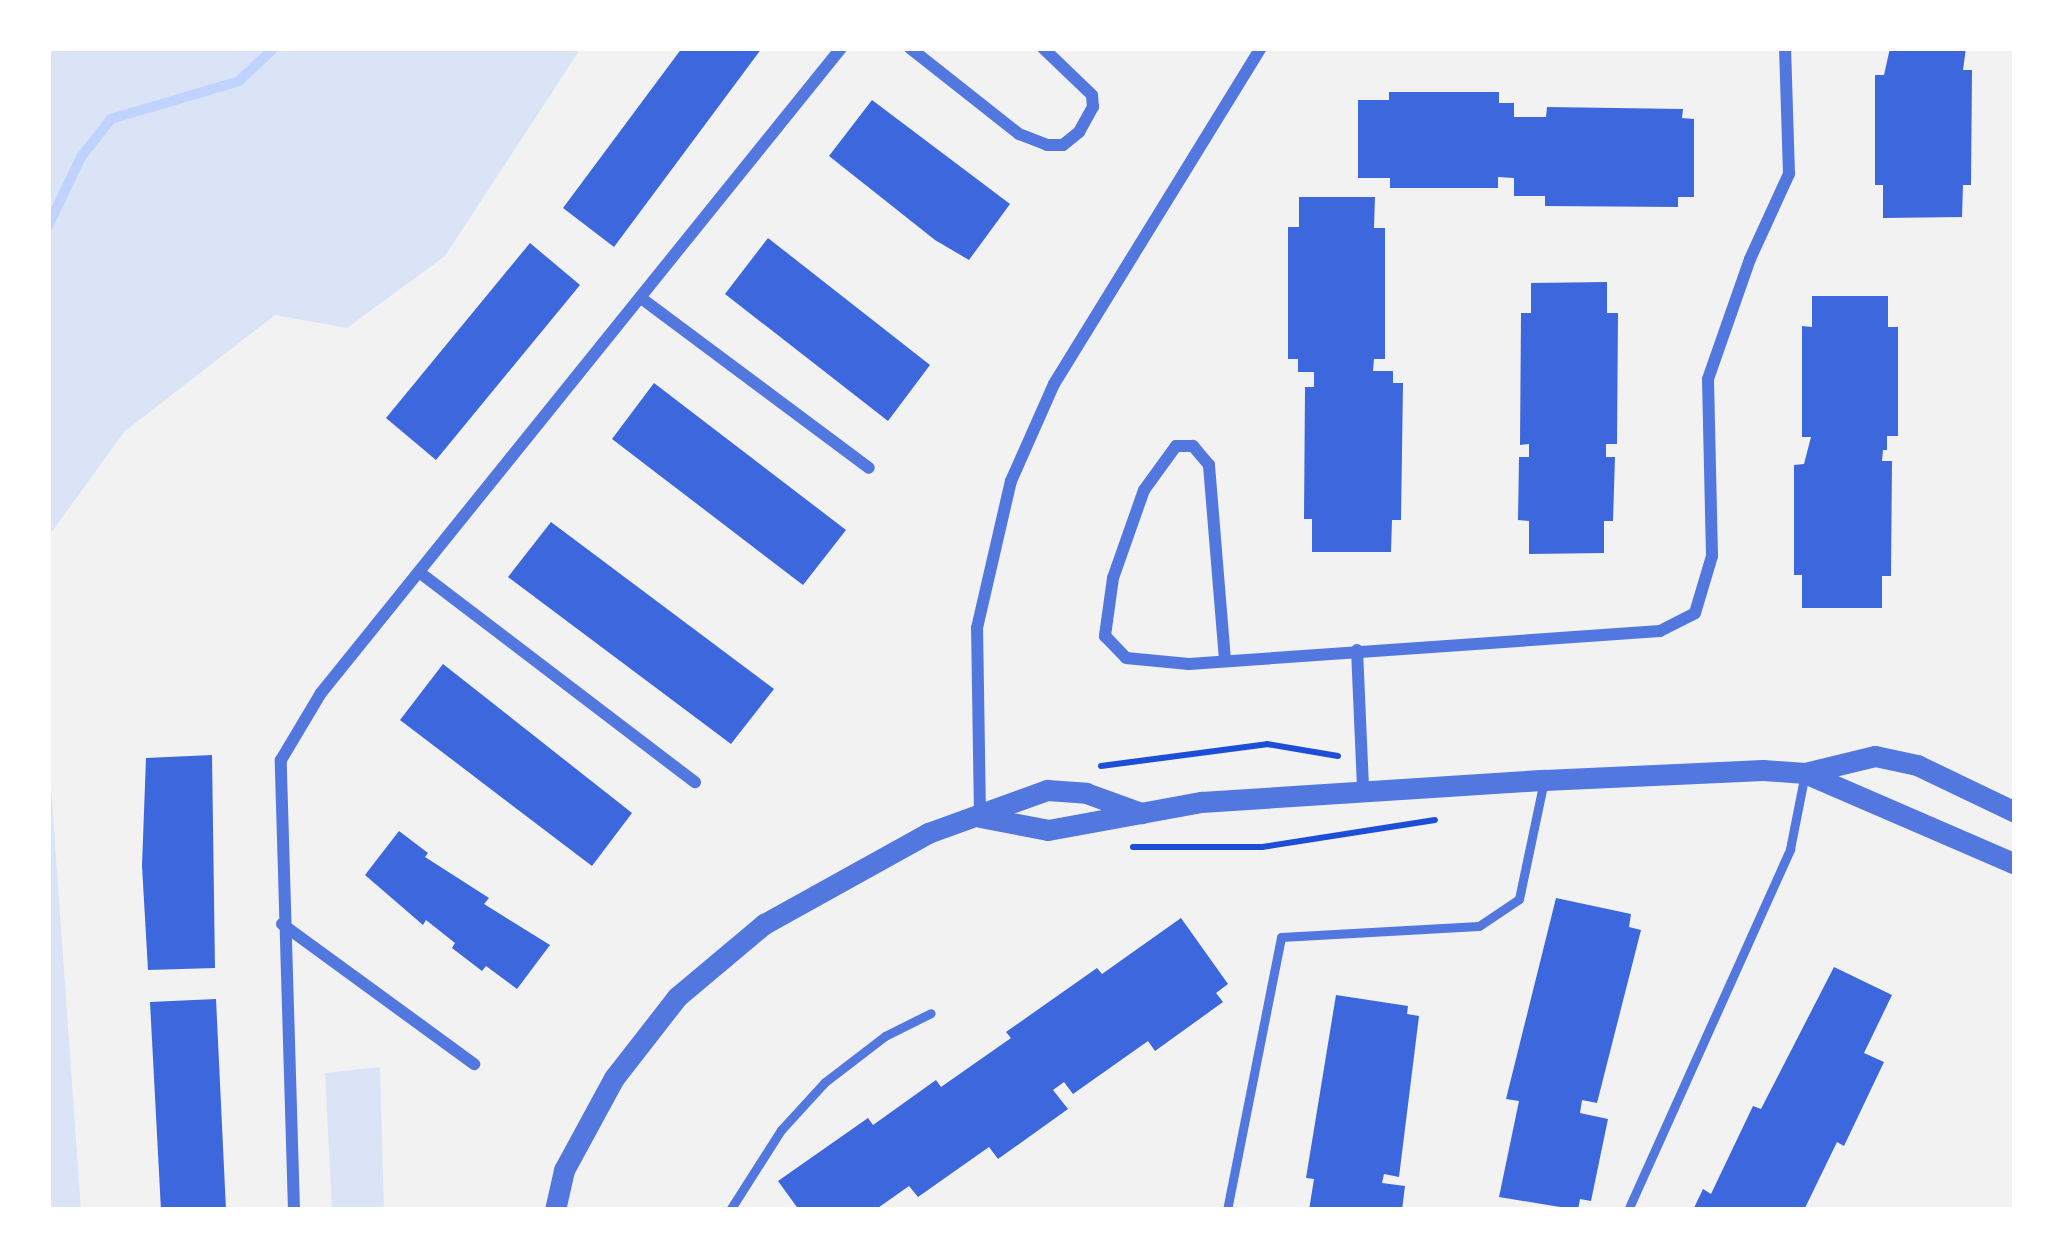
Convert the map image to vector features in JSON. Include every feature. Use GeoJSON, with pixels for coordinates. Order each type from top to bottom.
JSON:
{"type":"FeatureCollection","features":[{"type":"Feature","properties":{"kind":"street"},"geometry":{"type":"LineString","coordinates":[[294,1210],[282,924],[281,760],[321,693],[841,48]]}},
{"type":"Feature","properties":{"kind":"street"},"geometry":{"type":"LineString","coordinates":[[910,48],[1019,134],[1047,145],[1064,145],[1086,120],[1092,95],[1043,48]]}},
{"type":"Feature","properties":{"kind":"street"},"geometry":{"type":"LineString","coordinates":[[980,818],[977,628],[1011,481],[1054,384],[1261,48]]}},
{"type":"Feature","properties":{"kind":"street"},"geometry":{"type":"LineString","coordinates":[[1226,660],[1210,465],[1193,446],[1176,446],[1144,490],[1112,578],[1105,636],[1126,658],[1189,664],[1660,631],[1695,613],[1712,556],[1708,380],[1750,259],[1789,174],[1785,48]]}},
{"type":"Feature","properties":{"kind":"street"},"geometry":{"type":"LineString","coordinates":[[641,298],[868,469]]}},
{"type":"Feature","properties":{"kind":"street"},"geometry":{"type":"LineString","coordinates":[[418,572],[695,782]]}},
{"type":"Feature","properties":{"kind":"street"},"geometry":{"type":"LineString","coordinates":[[1357,650],[1363,790]]}},
{"type":"Feature","properties":{"kind":"street"},"geometry":{"type":"LineString","coordinates":[[980,818],[1048,830],[1201,802],[1544,780],[1763,770],[1805,773],[1875,756],[1917,765],[2015,812]]}},
{"type":"Feature","properties":{"kind":"street"},"geometry":{"type":"LineString","coordinates":[[1805,773],[2015,864]]}},
{"type":"Feature","properties":{"kind":"street"},"geometry":{"type":"LineString","coordinates":[[541,1210],[557,1199],[563,1170],[614,1078],[677,997],[764,924],[928,832],[980,818],[1047,790],[1086,793],[1142,813]]}},
{"type":"Feature","properties":{"kind":"street"},"geometry":{"type":"LineString","coordinates":[[282,924],[474,1064]]}},
{"type":"Feature","properties":{"kind":"lane"},"geometry":{"type":"LineString","coordinates":[[1628,1210],[1790,849],[1805,773]]}},
{"type":"Feature","properties":{"kind":"lane"},"geometry":{"type":"LineString","coordinates":[[1227,1210],[1281,937],[1479,926],[1519,899],[1544,780]]}},
{"type":"Feature","properties":{"kind":"lane"},"geometry":{"type":"LineString","coordinates":[[730,1210],[782,1130],[825,1082],[885,1036],[931,1013]]}},
{"type":"Feature","properties":{"kind":"path"},"geometry":{"type":"LineString","coordinates":[[1086,770],[1212,748],[1267,744],[1302,750]]}},
{"type":"Feature","properties":{"kind":"path"},"geometry":{"type":"LineString","coordinates":[[1125,846],[1262,848],[1439,819]]}},
{"type":"Feature","properties":{"kind":"shaded area"},"geometry":{"type":"Polygon","coordinates":[[[48,48],[581,48],[445,256],[347,328],[275,315],[125,431],[48,537],[48,48]]]}},
{"type":"Feature","properties":{"kind":"shaded area"},"geometry":{"type":"Polygon","coordinates":[[[49,759],[81,1210],[48,1210],[49,759]]]}},
{"type":"Feature","properties":{"kind":"shaded area"},"geometry":{"type":"Polygon","coordinates":[[[380,1067],[384,1210],[332,1210],[325,1073],[380,1067]]]}},
{"type":"Feature","properties":{"kind":"building"},"geometry":{"type":"Polygon","coordinates":[[[682,48],[762,48],[614,247],[563,208],[682,48]]]}},
{"type":"Feature","properties":{"kind":"building"},"geometry":{"type":"Polygon","coordinates":[[[1890,48],[1966,48],[1963,70],[1972,70],[1971,185],[1963,185],[1962,217],[1883,218],[1883,185],[1875,185],[1875,75],[1884,75],[1890,48]]]}},
{"type":"Feature","properties":{"kind":"building"},"geometry":{"type":"Polygon","coordinates":[[[1389,92],[1499,92],[1499,103],[1514,103],[1514,117],[1546,117],[1547,107],[1683,109],[1682,118],[1694,119],[1694,197],[1678,197],[1678,207],[1545,206],[1545,196],[1514,196],[1514,178],[1498,177],[1498,188],[1390,188],[1390,178],[1358,178],[1358,100],[1389,100],[1389,92]]]}},
{"type":"Feature","properties":{"kind":"building"},"geometry":{"type":"Polygon","coordinates":[[[872,100],[1010,204],[969,260],[935,240],[829,156],[872,100]]]}},
{"type":"Feature","properties":{"kind":"building"},"geometry":{"type":"Polygon","coordinates":[[[1299,197],[1375,197],[1374,228],[1385,228],[1385,359],[1374,359],[1373,371],[1393,371],[1393,383],[1403,383],[1401,520],[1392,520],[1391,552],[1312,552],[1312,519],[1304,519],[1305,387],[1314,387],[1314,372],[1298,372],[1298,359],[1288,359],[1288,227],[1299,227],[1299,197]]]}},
{"type":"Feature","properties":{"kind":"building"},"geometry":{"type":"Polygon","coordinates":[[[768,238],[930,365],[888,421],[725,294],[768,238]]]}},
{"type":"Feature","properties":{"kind":"building"},"geometry":{"type":"Polygon","coordinates":[[[530,243],[580,285],[436,460],[386,418],[530,243]]]}},
{"type":"Feature","properties":{"kind":"building"},"geometry":{"type":"Polygon","coordinates":[[[1607,282],[1607,313],[1618,313],[1617,444],[1606,444],[1606,457],[1615,457],[1613,521],[1604,521],[1604,553],[1529,554],[1529,521],[1518,520],[1519,457],[1529,457],[1529,444],[1520,445],[1521,313],[1531,313],[1531,283],[1607,282]]]}},
{"type":"Feature","properties":{"kind":"building"},"geometry":{"type":"Polygon","coordinates":[[[1812,296],[1888,296],[1888,327],[1898,327],[1898,436],[1887,436],[1882,461],[1892,461],[1891,576],[1882,576],[1882,608],[1802,608],[1802,575],[1794,575],[1794,465],[1804,464],[1811,437],[1802,437],[1802,326],[1812,327],[1812,296]]]}},
{"type":"Feature","properties":{"kind":"building"},"geometry":{"type":"Polygon","coordinates":[[[654,383],[846,530],[803,585],[612,439],[654,383]]]}},
{"type":"Feature","properties":{"kind":"building"},"geometry":{"type":"Polygon","coordinates":[[[551,522],[774,689],[731,744],[508,577],[551,522]]]}},
{"type":"Feature","properties":{"kind":"building"},"geometry":{"type":"Polygon","coordinates":[[[443,664],[632,813],[592,866],[400,720],[443,664]]]}},
{"type":"Feature","properties":{"kind":"building"},"geometry":{"type":"Polygon","coordinates":[[[212,755],[215,968],[148,970],[142,866],[146,758],[212,755]]]}},
{"type":"Feature","properties":{"kind":"building"},"geometry":{"type":"Polygon","coordinates":[[[399,831],[428,853],[425,857],[489,898],[484,904],[550,945],[517,989],[486,966],[482,971],[452,948],[455,943],[426,920],[423,925],[365,875],[399,831]]]}},
{"type":"Feature","properties":{"kind":"building"},"geometry":{"type":"Polygon","coordinates":[[[1556,898],[1631,914],[1629,927],[1641,930],[1597,1103],[1582,1100],[1580,1113],[1608,1119],[1591,1201],[1580,1199],[1578,1210],[1499,1197],[1519,1101],[1506,1099],[1556,898]]]}},
{"type":"Feature","properties":{"kind":"building"},"geometry":{"type":"Polygon","coordinates":[[[1181,918],[1228,984],[1216,993],[1223,1002],[1155,1051],[1148,1041],[1073,1094],[1064,1082],[1053,1090],[1068,1109],[998,1159],[989,1147],[918,1197],[909,1186],[875,1210],[799,1210],[778,1181],[868,1118],[873,1125],[936,1080],[941,1087],[1011,1038],[1006,1032],[1097,968],[1102,974],[1181,918]]]}},
{"type":"Feature","properties":{"kind":"building"},"geometry":{"type":"Polygon","coordinates":[[[1834,967],[1892,995],[1864,1053],[1884,1062],[1844,1146],[1837,1142],[1804,1210],[1693,1210],[1703,1189],[1711,1194],[1753,1106],[1761,1109],[1834,967]]]}},
{"type":"Feature","properties":{"kind":"building"},"geometry":{"type":"Polygon","coordinates":[[[1336,995],[1408,1006],[1407,1014],[1419,1016],[1399,1177],[1384,1174],[1382,1183],[1405,1186],[1402,1210],[1309,1210],[1314,1179],[1306,1178],[1336,995]]]}},
{"type":"Feature","properties":{"kind":"building"},"geometry":{"type":"Polygon","coordinates":[[[216,999],[226,1210],[161,1210],[150,1002],[216,999]]]}},
{"type":"Feature","properties":{"kind":"waterway"},"geometry":{"type":"LineString","coordinates":[[48,226],[81,157],[111,119],[239,81],[274,48]]}}]}
